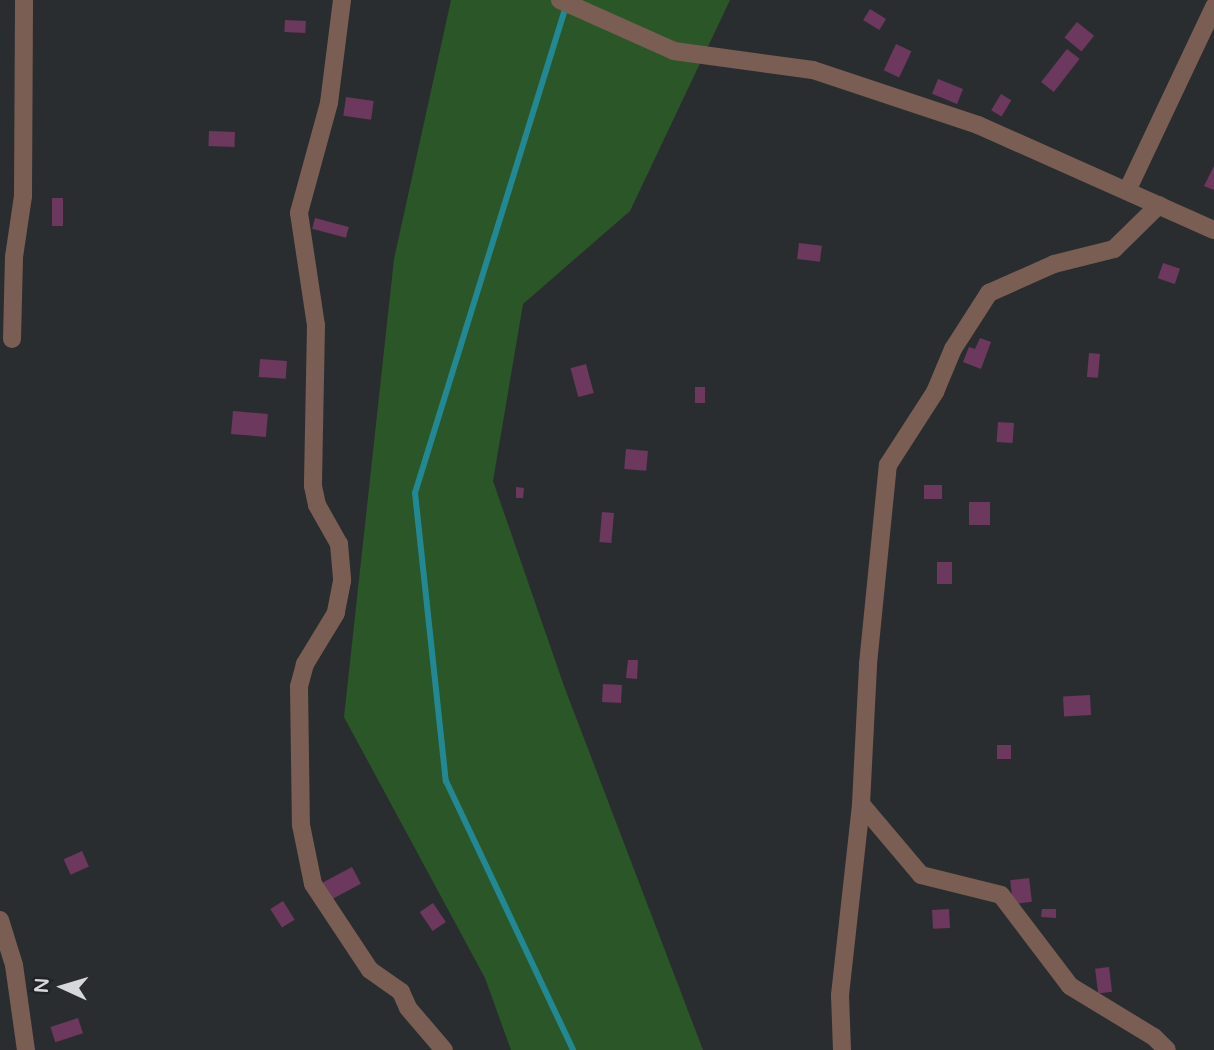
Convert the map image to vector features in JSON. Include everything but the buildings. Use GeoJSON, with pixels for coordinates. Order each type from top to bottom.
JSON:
{"type":"FeatureCollection","features":[{"type":"Feature","properties":{"kind":"street"},"geometry":{"type":"LineString","coordinates":[[12,339],[13,257],[23,196],[24,0]]}},
{"type":"Feature","properties":{"kind":"street"},"geometry":{"type":"LineString","coordinates":[[342,0],[329,103],[299,213],[316,325],[313,486],[317,505],[339,544],[342,581],[336,613],[305,664],[299,687],[301,825],[313,884],[370,970],[401,992],[408,1008],[444,1050]]}},
{"type":"Feature","properties":{"kind":"street"},"geometry":{"type":"LineString","coordinates":[[561,0],[674,51],[813,70],[965,121],[1214,230]]}},
{"type":"Feature","properties":{"kind":"street"},"geometry":{"type":"LineString","coordinates":[[1127,191],[1214,7]]}},
{"type":"Feature","properties":{"kind":"street"},"geometry":{"type":"LineString","coordinates":[[842,1050],[839,995],[861,804],[868,664],[888,465],[935,392],[953,349],[989,293],[1054,264],[1114,249],[1159,205]]}},
{"type":"Feature","properties":{"kind":"street"},"geometry":{"type":"LineString","coordinates":[[861,804],[921,875],[1001,895],[1070,986],[1154,1037],[1167,1050]]}},
{"type":"Feature","properties":{"kind":"street"},"geometry":{"type":"LineString","coordinates":[[0,920],[14,965],[26,1050]]}},
{"type":"Feature","properties":{"kind":"green space"},"geometry":{"type":"Polygon","coordinates":[[[451,0],[730,0],[630,211],[523,304],[493,481],[564,686],[703,1050],[511,1050],[485,978],[344,717],[394,259],[451,0]]]}},
{"type":"Feature","properties":{"kind":"waterway"},"geometry":{"type":"LineString","coordinates":[[566,6],[415,493],[446,781],[573,1050]]}}]}
